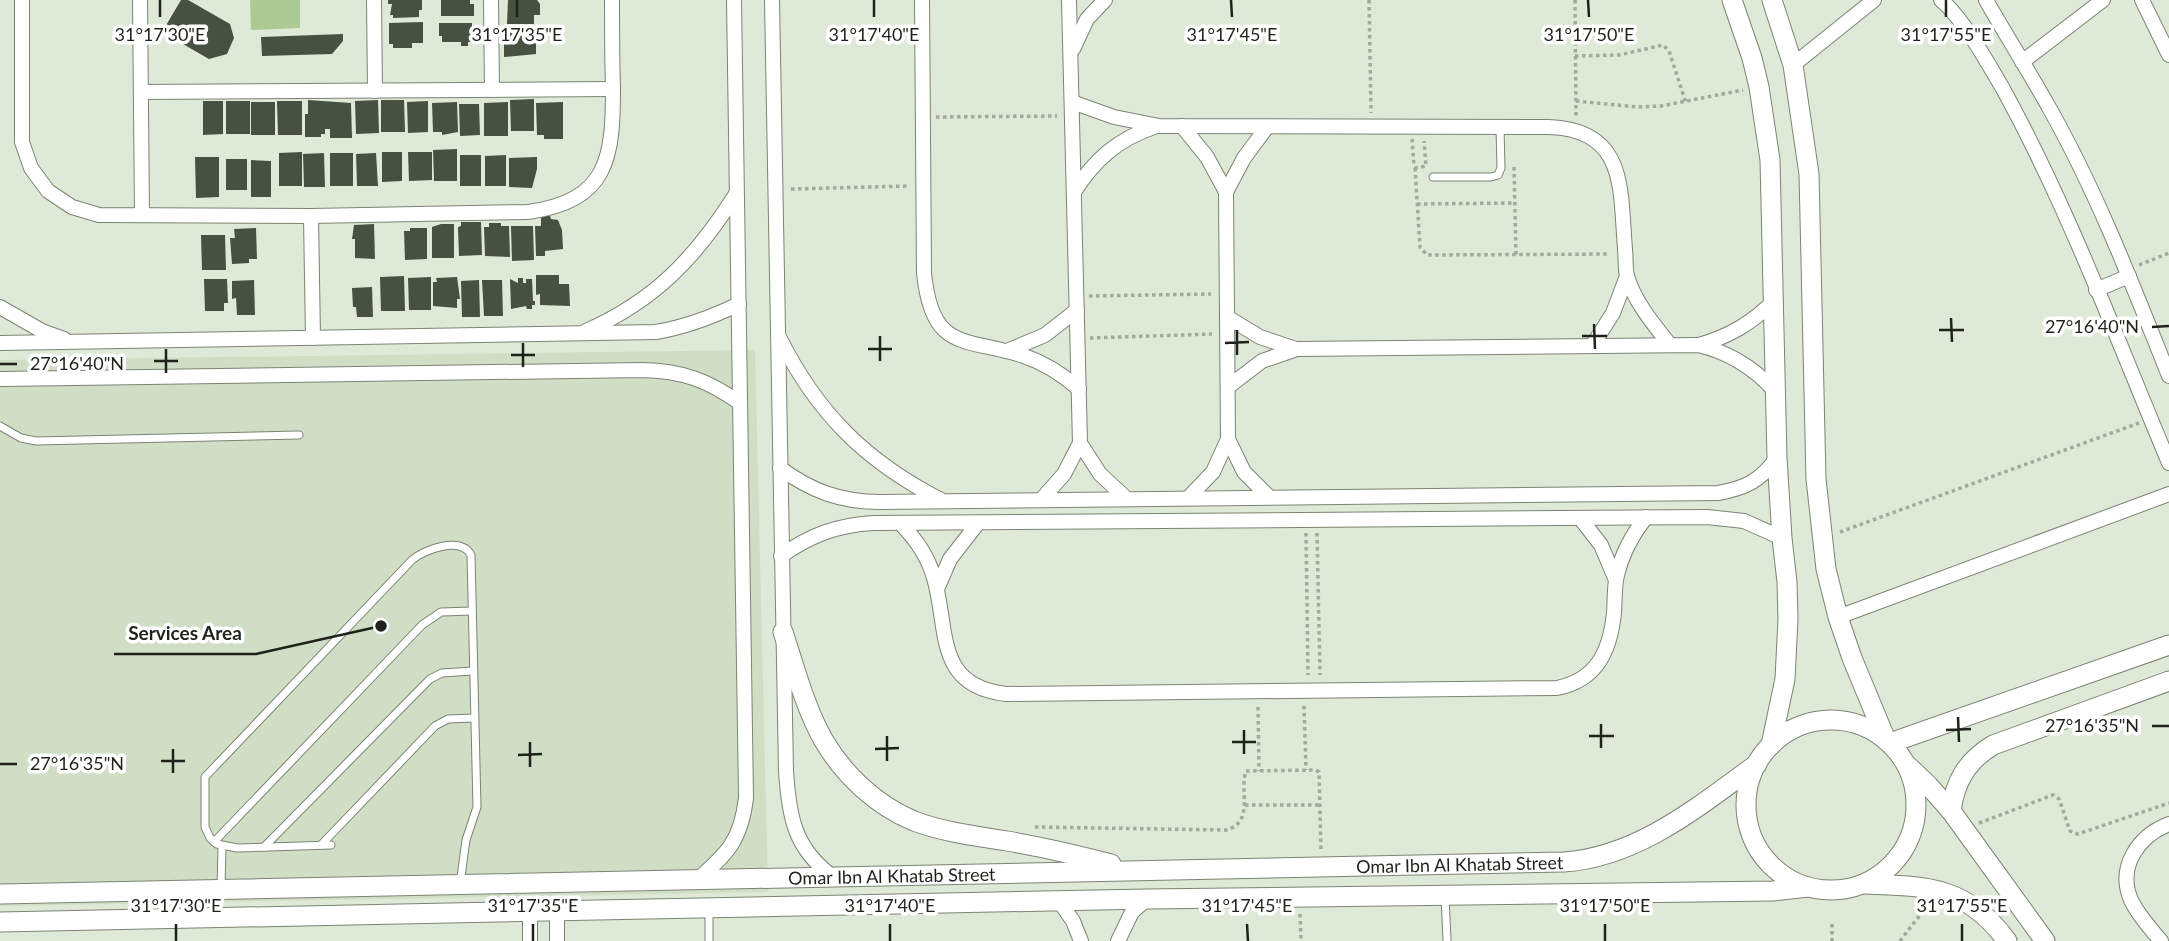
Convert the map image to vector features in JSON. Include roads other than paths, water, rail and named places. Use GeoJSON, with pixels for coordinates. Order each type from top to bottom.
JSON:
{"type":"FeatureCollection","features":[{"type":"Feature","properties":{"kind":"street"},"geometry":{"type":"LineString","coordinates":[[22,0],[22,142],[31,168],[48,191],[72,207],[99,215],[311,216],[528,212],[554,208],[577,198],[596,180],[608,158],[613,132],[612,0]]}},
{"type":"Feature","properties":{"kind":"street"},"geometry":{"type":"LineString","coordinates":[[140,0],[142,215]]}},
{"type":"Feature","properties":{"kind":"street"},"geometry":{"type":"LineString","coordinates":[[374,0],[375,91]]}},
{"type":"Feature","properties":{"kind":"street"},"geometry":{"type":"LineString","coordinates":[[491,0],[492,90]]}},
{"type":"Feature","properties":{"kind":"street"},"geometry":{"type":"LineString","coordinates":[[697,880],[722,858],[735,842],[743,823],[746,798],[734,0]]}},
{"type":"Feature","properties":{"kind":"street"},"geometry":{"type":"LineString","coordinates":[[772,0],[786,771],[792,821],[809,855],[833,877]]}},
{"type":"Feature","properties":{"kind":"street"},"geometry":{"type":"LineString","coordinates":[[922,0],[924,273],[931,312],[941,327],[955,338],[971,345],[1007,351],[1046,365],[1079,389]]}},
{"type":"Feature","properties":{"kind":"street"},"geometry":{"type":"LineString","coordinates":[[1041,500],[1064,474],[1080,443],[1069,0]]}},
{"type":"Feature","properties":{"kind":"street"},"geometry":{"type":"LineString","coordinates":[[1071,53],[1087,19],[1105,0]]}},
{"type":"Feature","properties":{"kind":"street"},"geometry":{"type":"LineString","coordinates":[[1732,0],[1759,87],[1770,160],[1777,458],[1787,582],[1787,651],[1781,704],[1771,745]]}},
{"type":"Feature","properties":{"kind":"street"},"geometry":{"type":"LineString","coordinates":[[1772,0],[1793,65],[1809,174],[1816,479],[1826,569],[1838,617],[1852,658],[1888,742],[1951,811],[2044,940]]}},
{"type":"Feature","properties":{"kind":"street"},"geometry":{"type":"LineString","coordinates":[[1986,0],[2058,124],[2128,273],[2169,376]]}},
{"type":"Feature","properties":{"kind":"street"},"geometry":{"type":"LineString","coordinates":[[2022,62],[2103,0]]}},
{"type":"Feature","properties":{"kind":"street"},"geometry":{"type":"LineString","coordinates":[[2142,0],[2169,55]]}},
{"type":"Feature","properties":{"kind":"street"},"geometry":{"type":"LineString","coordinates":[[1946,1],[2021,121],[2046,172],[2169,463]]}},
{"type":"Feature","properties":{"kind":"street"},"geometry":{"type":"LineString","coordinates":[[1793,65],[1869,2]]}},
{"type":"Feature","properties":{"kind":"street"},"geometry":{"type":"LineString","coordinates":[[141,92],[613,89]]}},
{"type":"Feature","properties":{"kind":"street"},"geometry":{"type":"LineString","coordinates":[[1072,109],[1158,126],[1549,127],[1576,130],[1599,142],[1615,162],[1619,178],[1627,276],[1646,312],[1670,345]]}},
{"type":"Feature","properties":{"kind":"street"},"geometry":{"type":"LineString","coordinates":[[1074,192],[1090,169],[1109,150],[1141,131],[1158,126]]}},
{"type":"Feature","properties":{"kind":"street"},"geometry":{"type":"LineString","coordinates":[[1182,126],[1207,157],[1226,191],[1228,439],[1213,471],[1188,498]]}},
{"type":"Feature","properties":{"kind":"street"},"geometry":{"type":"LineString","coordinates":[[1226,191],[1244,158],[1267,127]]}},
{"type":"Feature","properties":{"kind":"street"},"geometry":{"type":"LineString","coordinates":[[581,334],[626,311],[660,288],[702,244],[737,193]]}},
{"type":"Feature","properties":{"kind":"street"},"geometry":{"type":"LineString","coordinates":[[311,216],[313,338]]}},
{"type":"Feature","properties":{"kind":"street"},"geometry":{"type":"LineString","coordinates":[[2096,290],[2128,273]]}},
{"type":"Feature","properties":{"kind":"street"},"geometry":{"type":"LineString","coordinates":[[1592,346],[1613,313],[1627,276]]}},
{"type":"Feature","properties":{"kind":"street"},"geometry":{"type":"LineString","coordinates":[[1698,345],[1740,329],[1775,300]]}},
{"type":"Feature","properties":{"kind":"street"},"geometry":{"type":"LineString","coordinates":[[1007,351],[1045,335],[1077,303]]}},
{"type":"Feature","properties":{"kind":"street"},"geometry":{"type":"LineString","coordinates":[[0,343],[656,332],[705,320],[739,304]]}},
{"type":"Feature","properties":{"kind":"street"},"geometry":{"type":"LineString","coordinates":[[0,307],[42,331],[71,342]]}},
{"type":"Feature","properties":{"kind":"street"},"geometry":{"type":"LineString","coordinates":[[1227,317],[1260,337],[1297,349]]}},
{"type":"Feature","properties":{"kind":"street"},"geometry":{"type":"LineString","coordinates":[[777,334],[805,384],[832,420],[883,466],[942,501]]}},
{"type":"Feature","properties":{"kind":"street"},"geometry":{"type":"LineString","coordinates":[[1228,387],[1262,361],[1297,349],[1698,345],[1741,361],[1765,379],[1775,391]]}},
{"type":"Feature","properties":{"kind":"street"},"geometry":{"type":"LineString","coordinates":[[0,379],[642,370],[685,374],[705,381],[740,404]]}},
{"type":"Feature","properties":{"kind":"street"},"geometry":{"type":"LineString","coordinates":[[1228,439],[1244,472],[1269,497]]}},
{"type":"Feature","properties":{"kind":"street"},"geometry":{"type":"LineString","coordinates":[[1080,443],[1100,474],[1127,499]]}},
{"type":"Feature","properties":{"kind":"street"},"geometry":{"type":"LineString","coordinates":[[780,468],[810,488],[844,500],[862,502],[1718,493],[1750,484],[1764,475],[1777,458]]}},
{"type":"Feature","properties":{"kind":"street"},"geometry":{"type":"LineString","coordinates":[[1838,617],[2169,494]]}},
{"type":"Feature","properties":{"kind":"street"},"geometry":{"type":"LineString","coordinates":[[1385,496],[1385,519]]}},
{"type":"Feature","properties":{"kind":"street"},"geometry":{"type":"LineString","coordinates":[[900,523],[923,552],[937,589],[940,618],[952,663],[968,681],[989,692],[1257,692],[1557,688],[1573,685],[1591,673],[1604,656],[1611,635],[1615,579],[1626,547],[1646,517]]}},
{"type":"Feature","properties":{"kind":"street"},"geometry":{"type":"LineString","coordinates":[[781,556],[815,535],[834,528],[853,524],[900,523],[1726,517],[1761,527],[1782,538]]}},
{"type":"Feature","properties":{"kind":"street"},"geometry":{"type":"LineString","coordinates":[[1580,518],[1601,545],[1615,579]]}},
{"type":"Feature","properties":{"kind":"street"},"geometry":{"type":"LineString","coordinates":[[937,589],[950,559],[978,523]]}},
{"type":"Feature","properties":{"kind":"street"},"geometry":{"type":"LineString","coordinates":[[783,632],[811,713],[824,740],[841,765],[862,788],[886,806],[913,821],[943,829],[1059,852],[1136,871]]}},
{"type":"Feature","properties":{"kind":"street"},"geometry":{"type":"LineString","coordinates":[[2007,941],[1994,922],[1977,908],[1939,890],[1864,884],[1836,890],[1808,887],[1784,876],[1765,859],[1752,837],[1746,813],[1748,788],[1756,764],[1771,745],[1791,730],[1814,722],[1840,720],[1864,727],[1888,742],[1999,706],[2169,645]]}},
{"type":"Feature","properties":{"kind":"street"},"geometry":{"type":"LineString","coordinates":[[1951,811],[1957,785],[1971,761],[1993,745],[2169,681]]}},
{"type":"Feature","properties":{"kind":"street"},"geometry":{"type":"LineString","coordinates":[[1999,706],[2009,738]]}},
{"type":"Feature","properties":{"kind":"street","name":"Omar Ibn Al Khatab Street"},"geometry":{"type":"LineString","coordinates":[[0,894],[1564,862],[1595,858],[1625,847],[1680,818],[1756,764]]}},
{"type":"Feature","properties":{"kind":"street"},"geometry":{"type":"LineString","coordinates":[[1864,884],[1884,871],[1900,854],[1912,833],[1916,810],[1914,786],[1906,764]]}},
{"type":"Feature","properties":{"kind":"street"},"geometry":{"type":"LineString","coordinates":[[2161,941],[2132,902],[2127,886],[2127,869],[2133,853],[2143,839],[2169,824]]}},
{"type":"Feature","properties":{"kind":"street"},"geometry":{"type":"LineString","coordinates":[[1310,898],[1320,867]]}},
{"type":"Feature","properties":{"kind":"street"},"geometry":{"type":"LineString","coordinates":[[662,880],[655,888],[654,896],[663,909]]}},
{"type":"Feature","properties":{"kind":"street"},"geometry":{"type":"LineString","coordinates":[[605,881],[615,893],[612,905],[606,910]]}},
{"type":"Feature","properties":{"kind":"street"},"geometry":{"type":"LineString","coordinates":[[319,887],[319,915]]}},
{"type":"Feature","properties":{"kind":"street","name":"Omar Ibn Al Khatab Street"},"geometry":{"type":"LineString","coordinates":[[0,922],[1059,901],[1773,891],[1808,887]]}},
{"type":"Feature","properties":{"kind":"street"},"geometry":{"type":"LineString","coordinates":[[1118,941],[1132,912],[1147,900]]}},
{"type":"Feature","properties":{"kind":"street"},"geometry":{"type":"LineString","coordinates":[[1059,901],[1073,921],[1081,941]]}},
{"type":"Feature","properties":{"kind":"street"},"geometry":{"type":"LineString","coordinates":[[530,911],[530,941]]}},
{"type":"Feature","properties":{"kind":"street"},"geometry":{"type":"LineString","coordinates":[[557,911],[557,941]]}},
{"type":"Feature","properties":{"kind":"lane"},"geometry":{"type":"LineString","coordinates":[[1433,177],[1498,175],[1501,168],[1500,127]]}},
{"type":"Feature","properties":{"kind":"lane"},"geometry":{"type":"LineString","coordinates":[[0,426],[21,438],[36,440],[299,435]]}},
{"type":"Feature","properties":{"kind":"lane"},"geometry":{"type":"LineString","coordinates":[[331,845],[222,846],[214,842],[205,827],[206,774],[412,560],[431,548],[462,547],[468,549],[471,555],[477,807],[466,840],[460,884]]}},
{"type":"Feature","properties":{"kind":"lane"},"geometry":{"type":"LineString","coordinates":[[214,842],[422,625],[440,612],[472,611]]}},
{"type":"Feature","properties":{"kind":"lane"},"geometry":{"type":"LineString","coordinates":[[264,847],[430,680],[442,673],[473,671]]}},
{"type":"Feature","properties":{"kind":"lane"},"geometry":{"type":"LineString","coordinates":[[321,845],[435,726],[447,719],[474,718]]}},
{"type":"Feature","properties":{"kind":"lane"},"geometry":{"type":"LineString","coordinates":[[221,889],[222,846]]}},
{"type":"Feature","properties":{"kind":"lane"},"geometry":{"type":"LineString","coordinates":[[1445,895],[1447,940]]}},
{"type":"Feature","properties":{"kind":"lane"},"geometry":{"type":"LineString","coordinates":[[709,908],[709,941]]}},
{"type":"Feature","properties":{"kind":"place","name":"Services Area"},"geometry":{"type":"Point","coordinates":[381,626]}}]}
